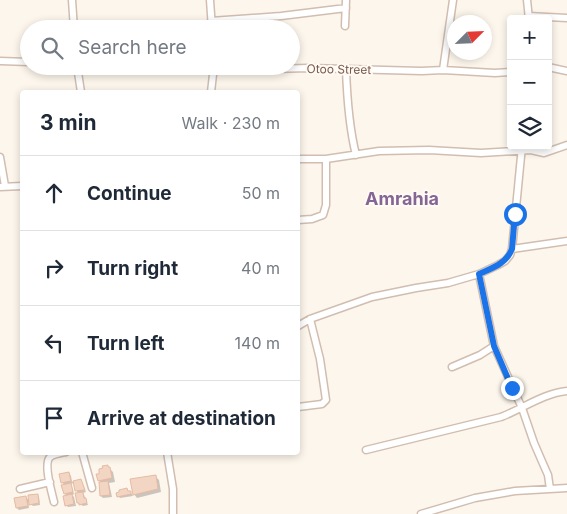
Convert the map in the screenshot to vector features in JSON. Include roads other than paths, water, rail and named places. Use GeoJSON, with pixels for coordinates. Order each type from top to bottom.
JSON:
{"type":"FeatureCollection","features":[{"type":"Feature","properties":{"kind":"street"},"geometry":{"type":"LineString","coordinates":[[72,0],[73,20]]}},
{"type":"Feature","properties":{"kind":"street"},"geometry":{"type":"LineString","coordinates":[[210,0],[211,20]]}},
{"type":"Feature","properties":{"kind":"street"},"geometry":{"type":"LineString","coordinates":[[344,26],[346,0]]}},
{"type":"Feature","properties":{"kind":"street"},"geometry":{"type":"LineString","coordinates":[[443,70],[453,0]]}},
{"type":"Feature","properties":{"kind":"street"},"geometry":{"type":"LineString","coordinates":[[527,0],[529,15]]}},
{"type":"Feature","properties":{"kind":"street"},"geometry":{"type":"LineString","coordinates":[[225,20],[281,16],[346,8]]}},
{"type":"Feature","properties":{"kind":"street"},"geometry":{"type":"LineString","coordinates":[[552,18],[567,18]]}},
{"type":"Feature","properties":{"kind":"street"},"geometry":{"type":"LineString","coordinates":[[0,61],[20,62]]}},
{"type":"Feature","properties":{"kind":"street","name":"Otoo Street"},"geometry":{"type":"LineString","coordinates":[[300,68],[507,72]]}},
{"type":"Feature","properties":{"kind":"street"},"geometry":{"type":"LineString","coordinates":[[552,68],[567,71]]}},
{"type":"Feature","properties":{"kind":"street"},"geometry":{"type":"LineString","coordinates":[[346,69],[349,119],[356,154]]}},
{"type":"Feature","properties":{"kind":"street"},"geometry":{"type":"LineString","coordinates":[[78,75],[81,90]]}},
{"type":"Feature","properties":{"kind":"street"},"geometry":{"type":"LineString","coordinates":[[211,90],[213,75]]}},
{"type":"Feature","properties":{"kind":"street"},"geometry":{"type":"LineString","coordinates":[[531,150],[544,153],[567,145]]}},
{"type":"Feature","properties":{"kind":"street"},"geometry":{"type":"LineString","coordinates":[[300,159],[326,159],[379,151],[428,150],[481,153],[507,150]]}},
{"type":"Feature","properties":{"kind":"street"},"geometry":{"type":"LineString","coordinates":[[300,325],[310,319],[372,297],[448,283],[479,274],[505,261],[512,249],[522,150]]}},
{"type":"Feature","properties":{"kind":"street"},"geometry":{"type":"LineString","coordinates":[[0,157],[2,187],[20,186]]}},
{"type":"Feature","properties":{"kind":"street"},"geometry":{"type":"LineString","coordinates":[[300,220],[312,219],[323,215],[326,205],[326,159]]}},
{"type":"Feature","properties":{"kind":"street"},"geometry":{"type":"LineString","coordinates":[[512,249],[567,240]]}},
{"type":"Feature","properties":{"kind":"street"},"geometry":{"type":"LineString","coordinates":[[479,274],[494,346],[522,408],[548,476],[550,489]]}},
{"type":"Feature","properties":{"kind":"street"},"geometry":{"type":"LineString","coordinates":[[300,407],[322,404],[326,400],[320,359],[310,319]]}},
{"type":"Feature","properties":{"kind":"street"},"geometry":{"type":"LineString","coordinates":[[452,367],[480,355],[494,346]]}},
{"type":"Feature","properties":{"kind":"street"},"geometry":{"type":"LineString","coordinates":[[366,450],[501,417],[549,395],[567,391]]}},
{"type":"Feature","properties":{"kind":"street"},"geometry":{"type":"LineString","coordinates":[[49,455],[47,466],[54,502]]}},
{"type":"Feature","properties":{"kind":"street"},"geometry":{"type":"LineString","coordinates":[[83,455],[92,488]]}},
{"type":"Feature","properties":{"kind":"street"},"geometry":{"type":"LineString","coordinates":[[167,455],[173,489],[173,514]]}},
{"type":"Feature","properties":{"kind":"street"},"geometry":{"type":"LineString","coordinates":[[20,489],[50,482]]}},
{"type":"Feature","properties":{"kind":"street"},"geometry":{"type":"LineString","coordinates":[[421,514],[475,498],[515,491],[567,488]]}},
{"type":"Feature","properties":{"kind":"district","name":"Amrahia"},"geometry":{"type":"Point","coordinates":[402,198]}}]}
